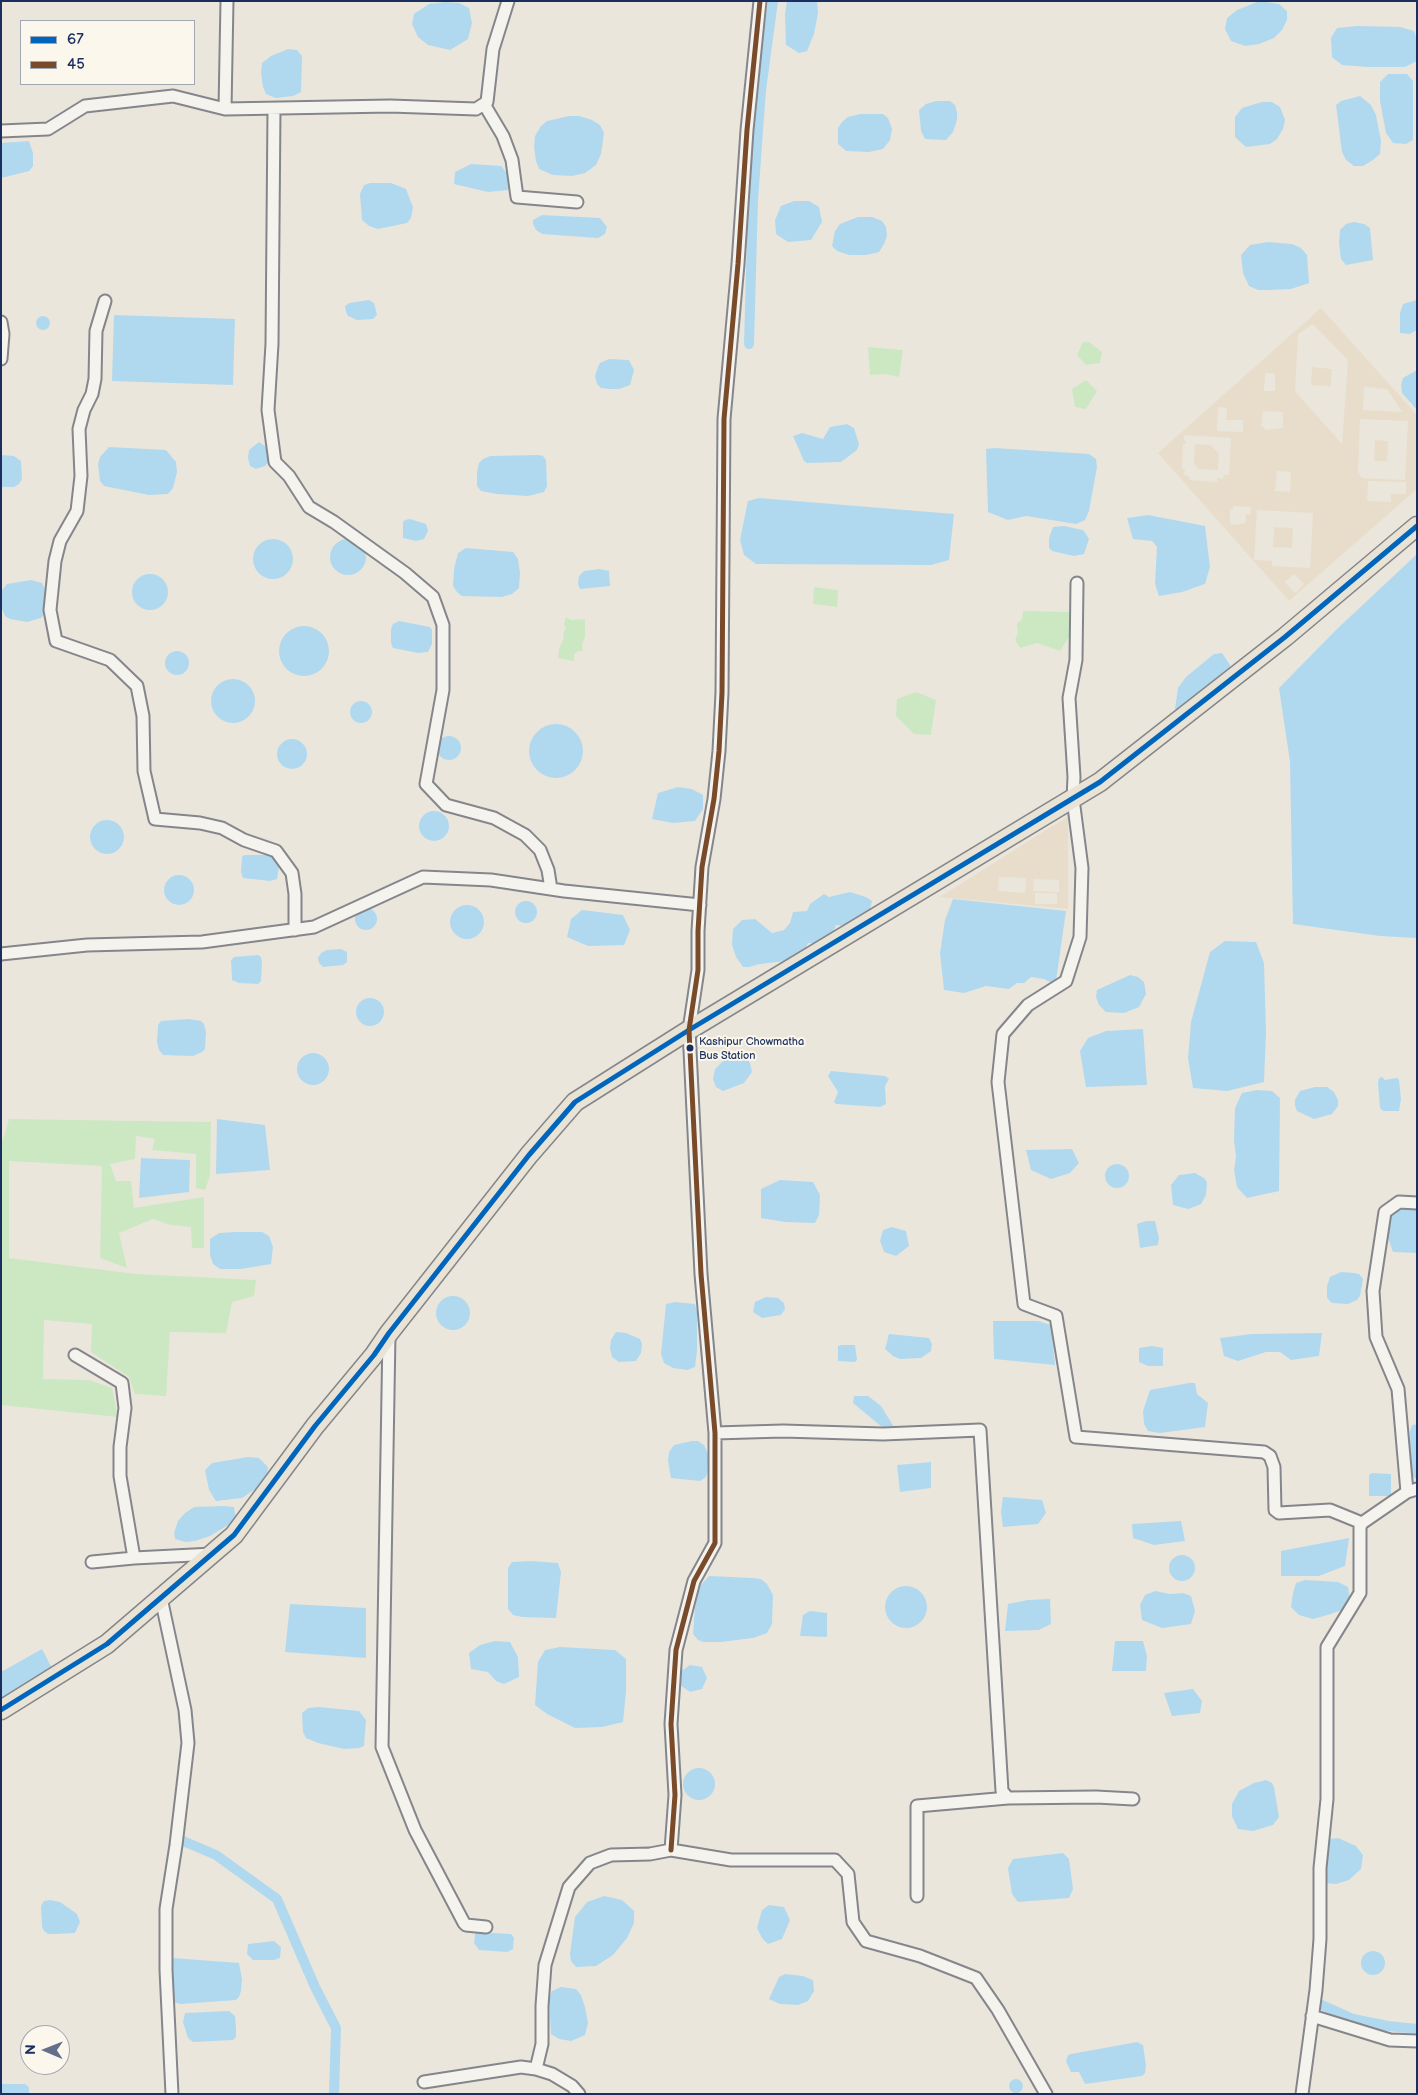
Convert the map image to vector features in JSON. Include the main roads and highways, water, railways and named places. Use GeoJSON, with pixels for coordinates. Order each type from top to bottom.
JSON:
{"type":"FeatureCollection","features":[{"type":"Feature","properties":{"kind":"highway"},"geometry":{"type":"LineString","coordinates":[[1,1710],[106,1644],[234,1535],[315,1426],[374,1355],[389,1332],[529,1155],[575,1102],[689,1030],[1100,782],[1285,637],[1417,526]]}},
{"type":"Feature","properties":{"kind":"water"},"geometry":{"type":"Polygon","coordinates":[[[787,1],[817,1],[818,13],[814,34],[807,51],[799,53],[786,45],[785,14],[787,1]]]}},
{"type":"Feature","properties":{"kind":"water"},"geometry":{"type":"Polygon","coordinates":[[[1260,1],[1279,4],[1287,11],[1287,20],[1282,30],[1274,38],[1259,44],[1245,46],[1231,41],[1225,29],[1227,18],[1237,10],[1260,1]]]}},
{"type":"Feature","properties":{"kind":"water"},"geometry":{"type":"Polygon","coordinates":[[[459,3],[469,8],[472,23],[468,39],[450,50],[428,45],[418,37],[412,24],[414,14],[429,4],[459,3]]]}},
{"type":"Feature","properties":{"kind":"water"},"geometry":{"type":"Polygon","coordinates":[[[1357,26],[1400,27],[1414,31],[1417,40],[1417,61],[1405,67],[1342,65],[1332,57],[1331,38],[1337,28],[1357,26]]]}},
{"type":"Feature","properties":{"kind":"water"},"geometry":{"type":"Polygon","coordinates":[[[288,49],[297,50],[302,56],[301,92],[293,96],[276,98],[266,94],[263,87],[262,63],[271,56],[288,49]]]}},
{"type":"Feature","properties":{"kind":"water"},"geometry":{"type":"Polygon","coordinates":[[[1388,74],[1407,74],[1413,81],[1413,140],[1406,144],[1393,143],[1386,133],[1380,101],[1380,82],[1388,74]]]}},
{"type":"Feature","properties":{"kind":"water"},"geometry":{"type":"Polygon","coordinates":[[[1360,96],[1371,105],[1376,115],[1381,141],[1380,154],[1363,166],[1354,166],[1346,160],[1342,152],[1336,105],[1341,101],[1360,96]]]}},
{"type":"Feature","properties":{"kind":"water"},"geometry":{"type":"Polygon","coordinates":[[[936,101],[950,101],[955,105],[957,112],[957,120],[953,132],[946,140],[925,139],[921,131],[919,110],[926,104],[936,101]]]}},
{"type":"Feature","properties":{"kind":"water"},"geometry":{"type":"Polygon","coordinates":[[[1262,102],[1272,102],[1280,107],[1285,120],[1283,129],[1277,139],[1270,144],[1246,147],[1235,137],[1235,117],[1242,108],[1262,102]]]}},
{"type":"Feature","properties":{"kind":"water"},"geometry":{"type":"Polygon","coordinates":[[[860,114],[883,114],[888,118],[892,129],[890,140],[883,149],[869,152],[846,151],[838,144],[838,128],[842,122],[848,117],[860,114]]]}},
{"type":"Feature","properties":{"kind":"water"},"geometry":{"type":"Polygon","coordinates":[[[569,116],[579,116],[600,125],[604,133],[601,154],[596,165],[585,173],[572,176],[553,175],[539,169],[534,147],[535,136],[541,126],[547,121],[569,116]]]}},
{"type":"Feature","properties":{"kind":"water"},"geometry":{"type":"Polygon","coordinates":[[[29,141],[33,153],[33,166],[29,171],[1,178],[1,143],[29,141]]]}},
{"type":"Feature","properties":{"kind":"water"},"geometry":{"type":"Polygon","coordinates":[[[471,164],[501,166],[510,177],[508,190],[488,192],[454,184],[455,172],[471,164]]]}},
{"type":"Feature","properties":{"kind":"water"},"geometry":{"type":"Polygon","coordinates":[[[370,183],[391,183],[406,189],[413,207],[411,218],[407,223],[378,229],[369,226],[362,220],[360,194],[364,185],[370,183]]]}},
{"type":"Feature","properties":{"kind":"water"},"geometry":{"type":"Polygon","coordinates":[[[794,201],[809,201],[819,207],[822,222],[811,240],[788,242],[776,234],[775,220],[781,206],[794,201]]]}},
{"type":"Feature","properties":{"kind":"water"},"geometry":{"type":"Polygon","coordinates":[[[542,215],[600,218],[607,227],[605,234],[598,238],[542,234],[536,230],[533,220],[542,215]]]}},
{"type":"Feature","properties":{"kind":"water"},"geometry":{"type":"Polygon","coordinates":[[[858,217],[872,217],[882,221],[886,227],[887,236],[879,252],[866,255],[849,255],[837,251],[832,246],[835,231],[840,224],[858,217]]]}},
{"type":"Feature","properties":{"kind":"water"},"geometry":{"type":"Polygon","coordinates":[[[1354,222],[1364,224],[1370,228],[1373,260],[1346,265],[1341,259],[1340,230],[1346,224],[1354,222]]]}},
{"type":"Feature","properties":{"kind":"water"},"geometry":{"type":"Polygon","coordinates":[[[1268,242],[1292,244],[1301,248],[1307,255],[1309,283],[1291,289],[1258,290],[1249,286],[1243,273],[1241,255],[1250,245],[1268,242]]]}},
{"type":"Feature","properties":{"kind":"water"},"geometry":{"type":"Polygon","coordinates":[[[369,300],[374,303],[377,315],[373,319],[357,320],[348,316],[345,306],[349,303],[369,300]]]}},
{"type":"Feature","properties":{"kind":"water"},"geometry":{"type":"Polygon","coordinates":[[[1417,300],[1417,330],[1410,334],[1400,333],[1400,313],[1403,304],[1417,300]]]}},
{"type":"Feature","properties":{"kind":"water"},"geometry":{"type":"Polygon","coordinates":[[[114,315],[235,319],[233,385],[112,381],[114,315]]]}},
{"type":"Feature","properties":{"kind":"water"},"geometry":{"type":"Polygon","coordinates":[[[43,316],[48,318],[50,323],[48,328],[43,330],[38,328],[36,323],[38,318],[43,316]]]}},
{"type":"Feature","properties":{"kind":"water"},"geometry":{"type":"Polygon","coordinates":[[[609,359],[629,360],[634,370],[630,385],[619,389],[609,389],[601,388],[597,384],[595,376],[598,367],[600,363],[609,359]]]}},
{"type":"Feature","properties":{"kind":"water"},"geometry":{"type":"Polygon","coordinates":[[[1417,370],[1417,410],[1402,393],[1401,385],[1403,378],[1417,370]]]}},
{"type":"Feature","properties":{"kind":"water"},"geometry":{"type":"Polygon","coordinates":[[[847,424],[854,428],[859,444],[857,450],[841,462],[807,463],[804,461],[793,436],[802,433],[823,439],[830,427],[847,424]]]}},
{"type":"Feature","properties":{"kind":"water"},"geometry":{"type":"Polygon","coordinates":[[[259,442],[265,446],[270,460],[265,466],[256,469],[250,466],[248,458],[249,450],[259,442]]]}},
{"type":"Feature","properties":{"kind":"water"},"geometry":{"type":"Polygon","coordinates":[[[109,447],[166,450],[176,462],[177,472],[173,488],[168,494],[149,495],[104,486],[100,481],[98,464],[100,457],[109,447]]]}},
{"type":"Feature","properties":{"kind":"water"},"geometry":{"type":"Polygon","coordinates":[[[986,449],[1089,454],[1096,459],[1097,467],[1089,511],[1085,520],[1076,524],[1026,516],[1008,520],[988,512],[986,449]]]}},
{"type":"Feature","properties":{"kind":"water"},"geometry":{"type":"Polygon","coordinates":[[[1,455],[14,456],[21,461],[22,479],[14,487],[1,487],[1,455]]]}},
{"type":"Feature","properties":{"kind":"water"},"geometry":{"type":"Polygon","coordinates":[[[490,456],[543,456],[546,460],[547,486],[544,492],[528,496],[497,494],[481,491],[477,486],[479,463],[483,459],[490,456]]]}},
{"type":"Feature","properties":{"kind":"water"},"geometry":{"type":"Polygon","coordinates":[[[759,498],[954,514],[949,560],[931,565],[756,564],[744,555],[740,540],[748,501],[759,498]]]}},
{"type":"Feature","properties":{"kind":"water"},"geometry":{"type":"Polygon","coordinates":[[[1148,515],[1205,526],[1210,567],[1205,584],[1182,592],[1159,596],[1155,584],[1157,547],[1152,541],[1133,539],[1127,518],[1148,515]]]}},
{"type":"Feature","properties":{"kind":"water"},"geometry":{"type":"Polygon","coordinates":[[[410,519],[426,524],[428,531],[424,539],[416,541],[403,538],[403,522],[410,519]]]}},
{"type":"Feature","properties":{"kind":"water"},"geometry":{"type":"Polygon","coordinates":[[[1064,526],[1083,530],[1086,534],[1089,539],[1084,554],[1074,556],[1052,551],[1049,548],[1049,538],[1053,527],[1064,526]]]}},
{"type":"Feature","properties":{"kind":"water"},"geometry":{"type":"Polygon","coordinates":[[[273,539],[287,545],[293,559],[287,573],[273,579],[259,573],[253,559],[259,545],[273,539]]]}},
{"type":"Feature","properties":{"kind":"water"},"geometry":{"type":"Polygon","coordinates":[[[348,539],[355,540],[361,544],[365,550],[365,564],[361,570],[355,574],[348,575],[341,574],[335,570],[331,564],[330,557],[331,550],[335,544],[341,540],[348,539]]]}},
{"type":"Feature","properties":{"kind":"water"},"geometry":{"type":"Polygon","coordinates":[[[466,548],[513,552],[518,559],[520,573],[519,588],[512,594],[502,597],[462,596],[453,586],[454,569],[458,553],[466,548]]]}},
{"type":"Feature","properties":{"kind":"water"},"geometry":{"type":"Polygon","coordinates":[[[1417,554],[1417,938],[1380,936],[1293,924],[1290,762],[1279,688],[1337,629],[1417,554]]]}},
{"type":"Feature","properties":{"kind":"water"},"geometry":{"type":"Polygon","coordinates":[[[599,569],[609,571],[610,586],[580,589],[578,584],[579,576],[584,571],[599,569]]]}},
{"type":"Feature","properties":{"kind":"water"},"geometry":{"type":"Polygon","coordinates":[[[150,574],[157,575],[163,579],[167,585],[167,599],[163,605],[157,609],[150,610],[143,609],[137,605],[133,599],[132,592],[133,585],[137,579],[143,575],[150,574]]]}},
{"type":"Feature","properties":{"kind":"water"},"geometry":{"type":"Polygon","coordinates":[[[31,580],[42,583],[46,591],[48,609],[41,618],[27,622],[10,619],[5,616],[2,609],[2,590],[7,584],[31,580]]]}},
{"type":"Feature","properties":{"kind":"water"},"geometry":{"type":"Polygon","coordinates":[[[399,621],[430,627],[432,630],[432,644],[428,652],[418,653],[393,648],[391,629],[393,624],[399,621]]]}},
{"type":"Feature","properties":{"kind":"water"},"geometry":{"type":"Polygon","coordinates":[[[299,626],[309,626],[322,633],[329,646],[329,656],[322,669],[309,676],[299,676],[290,672],[283,665],[279,656],[279,646],[283,637],[290,630],[299,626]]]}},
{"type":"Feature","properties":{"kind":"water"},"geometry":{"type":"Polygon","coordinates":[[[177,651],[182,652],[188,658],[188,668],[182,674],[177,675],[172,674],[166,668],[165,663],[166,658],[172,652],[177,651]]]}},
{"type":"Feature","properties":{"kind":"water"},"geometry":{"type":"Polygon","coordinates":[[[1222,653],[1230,665],[1231,676],[1177,713],[1175,709],[1178,688],[1186,677],[1214,654],[1222,653]]]}},
{"type":"Feature","properties":{"kind":"water"},"geometry":{"type":"Polygon","coordinates":[[[233,679],[245,683],[251,689],[255,701],[251,713],[245,719],[233,723],[221,719],[215,713],[211,701],[215,689],[221,683],[233,679]]]}},
{"type":"Feature","properties":{"kind":"water"},"geometry":{"type":"Polygon","coordinates":[[[361,701],[369,704],[372,712],[369,720],[361,723],[353,720],[350,712],[353,704],[361,701]]]}},
{"type":"Feature","properties":{"kind":"water"},"geometry":{"type":"Polygon","coordinates":[[[556,724],[566,726],[575,732],[581,741],[583,751],[581,761],[575,770],[566,776],[556,778],[546,776],[537,770],[531,761],[529,751],[531,741],[537,732],[546,726],[556,724]]]}},
{"type":"Feature","properties":{"kind":"water"},"geometry":{"type":"Polygon","coordinates":[[[449,736],[454,737],[460,743],[460,753],[454,759],[449,760],[444,759],[438,753],[437,748],[438,743],[444,737],[449,736]]]}},
{"type":"Feature","properties":{"kind":"water"},"geometry":{"type":"Polygon","coordinates":[[[292,739],[303,743],[307,754],[303,765],[292,769],[281,765],[277,754],[281,743],[292,739]]]}},
{"type":"Feature","properties":{"kind":"water"},"geometry":{"type":"Polygon","coordinates":[[[678,787],[692,789],[703,795],[703,809],[695,821],[673,823],[652,819],[658,793],[678,787]]]}},
{"type":"Feature","properties":{"kind":"water"},"geometry":{"type":"Polygon","coordinates":[[[434,811],[444,816],[449,826],[444,836],[434,841],[424,836],[419,826],[424,816],[434,811]]]}},
{"type":"Feature","properties":{"kind":"water"},"geometry":{"type":"Polygon","coordinates":[[[107,820],[119,825],[124,837],[119,849],[107,854],[95,849],[90,837],[95,825],[107,820]]]}},
{"type":"Feature","properties":{"kind":"water"},"geometry":{"type":"Polygon","coordinates":[[[244,855],[271,855],[277,858],[279,867],[277,879],[270,881],[243,878],[241,872],[242,857],[244,855]]]}},
{"type":"Feature","properties":{"kind":"water"},"geometry":{"type":"Polygon","coordinates":[[[179,875],[190,879],[194,890],[190,901],[179,905],[168,901],[164,890],[168,879],[179,875]]]}},
{"type":"Feature","properties":{"kind":"water"},"geometry":{"type":"Polygon","coordinates":[[[850,892],[872,901],[869,913],[846,926],[836,925],[831,937],[818,944],[808,943],[802,955],[786,961],[749,967],[743,967],[736,957],[732,945],[733,929],[742,920],[755,919],[772,933],[784,930],[790,923],[793,912],[807,911],[810,904],[824,894],[829,897],[850,892]]]}},
{"type":"Feature","properties":{"kind":"water"},"geometry":{"type":"Polygon","coordinates":[[[953,899],[1066,911],[1054,984],[1044,979],[1031,977],[1024,983],[1017,983],[1009,989],[986,986],[964,993],[944,990],[940,953],[945,920],[953,899]]]}},
{"type":"Feature","properties":{"kind":"water"},"geometry":{"type":"Polygon","coordinates":[[[526,901],[534,904],[537,912],[534,920],[526,923],[518,920],[515,912],[518,904],[526,901]]]}},
{"type":"Feature","properties":{"kind":"water"},"geometry":{"type":"Polygon","coordinates":[[[467,905],[479,910],[484,922],[479,934],[467,939],[455,934],[450,922],[455,910],[467,905]]]}},
{"type":"Feature","properties":{"kind":"water"},"geometry":{"type":"Polygon","coordinates":[[[366,908],[374,911],[377,919],[374,927],[366,930],[358,927],[355,919],[358,911],[366,908]]]}},
{"type":"Feature","properties":{"kind":"water"},"geometry":{"type":"Polygon","coordinates":[[[582,910],[623,915],[630,930],[624,945],[588,946],[567,937],[571,919],[582,910]]]}},
{"type":"Feature","properties":{"kind":"water"},"geometry":{"type":"Polygon","coordinates":[[[1225,941],[1256,942],[1264,963],[1266,1032],[1264,1082],[1227,1091],[1193,1088],[1188,1058],[1191,1022],[1210,952],[1225,941]]]}},
{"type":"Feature","properties":{"kind":"water"},"geometry":{"type":"Polygon","coordinates":[[[341,949],[347,952],[347,962],[343,965],[323,967],[319,963],[318,958],[321,953],[327,950],[341,949]]]}},
{"type":"Feature","properties":{"kind":"water"},"geometry":{"type":"Polygon","coordinates":[[[258,955],[261,957],[262,963],[261,981],[258,984],[239,983],[232,980],[231,960],[234,957],[258,955]]]}},
{"type":"Feature","properties":{"kind":"water"},"geometry":{"type":"Polygon","coordinates":[[[1130,975],[1138,977],[1144,982],[1146,994],[1139,1007],[1124,1013],[1106,1012],[1099,1005],[1096,997],[1097,990],[1130,975]]]}},
{"type":"Feature","properties":{"kind":"water"},"geometry":{"type":"Polygon","coordinates":[[[370,998],[380,1002],[384,1012],[380,1022],[370,1026],[360,1022],[356,1012],[360,1002],[370,998]]]}},
{"type":"Feature","properties":{"kind":"water"},"geometry":{"type":"Polygon","coordinates":[[[189,1019],[201,1021],[204,1024],[206,1032],[205,1049],[193,1056],[163,1055],[159,1050],[157,1042],[158,1025],[161,1021],[189,1019]]]}},
{"type":"Feature","properties":{"kind":"water"},"geometry":{"type":"Polygon","coordinates":[[[1143,1029],[1147,1085],[1086,1087],[1080,1051],[1088,1038],[1106,1031],[1143,1029]]]}},
{"type":"Feature","properties":{"kind":"water"},"geometry":{"type":"Polygon","coordinates":[[[313,1053],[324,1058],[329,1069],[324,1080],[313,1085],[302,1080],[297,1069],[302,1058],[313,1053]]]}},
{"type":"Feature","properties":{"kind":"water"},"geometry":{"type":"Polygon","coordinates":[[[733,1056],[746,1058],[750,1063],[752,1072],[744,1083],[723,1091],[716,1087],[713,1079],[715,1069],[724,1060],[733,1056]]]}},
{"type":"Feature","properties":{"kind":"water"},"geometry":{"type":"Polygon","coordinates":[[[831,1071],[885,1076],[889,1079],[885,1086],[886,1104],[880,1107],[836,1104],[834,1102],[838,1092],[828,1076],[831,1071]]]}},
{"type":"Feature","properties":{"kind":"water"},"geometry":{"type":"Polygon","coordinates":[[[1382,1077],[1385,1080],[1397,1078],[1399,1080],[1401,1099],[1399,1111],[1383,1111],[1380,1108],[1378,1083],[1379,1078],[1382,1077]]]}},
{"type":"Feature","properties":{"kind":"water"},"geometry":{"type":"Polygon","coordinates":[[[1315,1087],[1327,1087],[1334,1092],[1338,1100],[1338,1106],[1332,1114],[1314,1119],[1297,1111],[1295,1100],[1300,1091],[1315,1087]]]}},
{"type":"Feature","properties":{"kind":"water"},"geometry":{"type":"Polygon","coordinates":[[[1257,1090],[1272,1091],[1280,1098],[1279,1191],[1247,1198],[1237,1187],[1234,1170],[1236,1157],[1234,1140],[1235,1108],[1242,1093],[1257,1090]]]}},
{"type":"Feature","properties":{"kind":"water"},"geometry":{"type":"Polygon","coordinates":[[[217,1119],[265,1125],[270,1170],[216,1174],[217,1119]]]}},
{"type":"Feature","properties":{"kind":"water"},"geometry":{"type":"Polygon","coordinates":[[[1072,1149],[1079,1163],[1070,1173],[1051,1179],[1031,1170],[1026,1150],[1072,1149]]]}},
{"type":"Feature","properties":{"kind":"water"},"geometry":{"type":"Polygon","coordinates":[[[141,1158],[190,1160],[189,1192],[139,1198],[141,1158]]]}},
{"type":"Feature","properties":{"kind":"water"},"geometry":{"type":"Polygon","coordinates":[[[1117,1164],[1125,1168],[1129,1176],[1125,1184],[1117,1188],[1109,1184],[1105,1176],[1109,1168],[1117,1164]]]}},
{"type":"Feature","properties":{"kind":"water"},"geometry":{"type":"Polygon","coordinates":[[[1195,1173],[1207,1182],[1206,1195],[1201,1204],[1188,1209],[1173,1205],[1171,1185],[1179,1175],[1195,1173]]]}},
{"type":"Feature","properties":{"kind":"water"},"geometry":{"type":"Polygon","coordinates":[[[780,1180],[813,1182],[820,1195],[819,1215],[815,1223],[785,1222],[761,1218],[761,1189],[780,1180]]]}},
{"type":"Feature","properties":{"kind":"water"},"geometry":{"type":"Polygon","coordinates":[[[1398,1208],[1417,1209],[1417,1253],[1393,1252],[1388,1238],[1391,1215],[1398,1208]]]}},
{"type":"Feature","properties":{"kind":"water"},"geometry":{"type":"Polygon","coordinates":[[[1155,1221],[1159,1238],[1158,1245],[1140,1248],[1137,1224],[1155,1221]]]}},
{"type":"Feature","properties":{"kind":"water"},"geometry":{"type":"Polygon","coordinates":[[[892,1227],[906,1231],[909,1246],[896,1256],[884,1252],[880,1241],[883,1230],[892,1227]]]}},
{"type":"Feature","properties":{"kind":"water"},"geometry":{"type":"Polygon","coordinates":[[[262,1232],[269,1236],[273,1247],[271,1264],[241,1269],[220,1269],[213,1264],[210,1255],[210,1239],[219,1233],[262,1232]]]}},
{"type":"Feature","properties":{"kind":"water"},"geometry":{"type":"Polygon","coordinates":[[[1341,1272],[1359,1274],[1363,1279],[1360,1296],[1357,1300],[1348,1304],[1332,1303],[1327,1298],[1327,1286],[1330,1277],[1341,1272]]]}},
{"type":"Feature","properties":{"kind":"water"},"geometry":{"type":"Polygon","coordinates":[[[453,1296],[460,1297],[465,1301],[469,1306],[469,1320],[465,1325],[460,1329],[453,1330],[446,1329],[441,1325],[437,1320],[436,1313],[437,1306],[441,1301],[446,1297],[453,1296]]]}},
{"type":"Feature","properties":{"kind":"water"},"geometry":{"type":"Polygon","coordinates":[[[766,1297],[778,1298],[784,1303],[785,1309],[781,1315],[762,1318],[753,1312],[755,1302],[766,1297]]]}},
{"type":"Feature","properties":{"kind":"water"},"geometry":{"type":"Polygon","coordinates":[[[675,1302],[695,1304],[697,1311],[695,1367],[687,1370],[673,1368],[664,1363],[661,1354],[666,1304],[675,1302]]]}},
{"type":"Feature","properties":{"kind":"water"},"geometry":{"type":"Polygon","coordinates":[[[993,1321],[1038,1321],[1051,1325],[1055,1365],[994,1359],[993,1321]]]}},
{"type":"Feature","properties":{"kind":"water"},"geometry":{"type":"Polygon","coordinates":[[[616,1332],[626,1333],[640,1339],[642,1344],[641,1353],[636,1361],[619,1362],[612,1357],[611,1340],[616,1332]]]}},
{"type":"Feature","properties":{"kind":"water"},"geometry":{"type":"Polygon","coordinates":[[[1322,1333],[1319,1356],[1291,1360],[1280,1352],[1266,1352],[1238,1361],[1224,1356],[1220,1338],[1252,1334],[1322,1333]]]}},
{"type":"Feature","properties":{"kind":"water"},"geometry":{"type":"Polygon","coordinates":[[[889,1334],[929,1338],[932,1344],[931,1351],[921,1358],[900,1359],[885,1349],[889,1334]]]}},
{"type":"Feature","properties":{"kind":"water"},"geometry":{"type":"Polygon","coordinates":[[[855,1345],[857,1360],[855,1362],[838,1361],[838,1346],[855,1345]]]}},
{"type":"Feature","properties":{"kind":"water"},"geometry":{"type":"Polygon","coordinates":[[[1152,1346],[1163,1348],[1163,1366],[1148,1366],[1139,1362],[1139,1348],[1152,1346]]]}},
{"type":"Feature","properties":{"kind":"water"},"geometry":{"type":"Polygon","coordinates":[[[1195,1383],[1197,1394],[1208,1403],[1205,1427],[1160,1433],[1148,1431],[1144,1424],[1143,1411],[1150,1390],[1195,1383]]]}},
{"type":"Feature","properties":{"kind":"water"},"geometry":{"type":"Polygon","coordinates":[[[854,1396],[868,1396],[881,1406],[894,1427],[888,1430],[882,1427],[853,1403],[854,1396]]]}},
{"type":"Feature","properties":{"kind":"water"},"geometry":{"type":"Polygon","coordinates":[[[1417,1424],[1417,1479],[1411,1476],[1410,1431],[1412,1425],[1417,1424]]]}},
{"type":"Feature","properties":{"kind":"water"},"geometry":{"type":"Polygon","coordinates":[[[698,1441],[704,1445],[708,1454],[710,1463],[706,1477],[700,1481],[671,1478],[668,1461],[669,1452],[674,1445],[698,1441]]]}},
{"type":"Feature","properties":{"kind":"water"},"geometry":{"type":"Polygon","coordinates":[[[248,1457],[259,1458],[268,1467],[267,1481],[242,1498],[216,1501],[209,1490],[205,1470],[212,1463],[248,1457]]]}},
{"type":"Feature","properties":{"kind":"water"},"geometry":{"type":"Polygon","coordinates":[[[931,1462],[931,1488],[900,1492],[897,1465],[931,1462]]]}},
{"type":"Feature","properties":{"kind":"water"},"geometry":{"type":"Polygon","coordinates":[[[1372,1473],[1391,1474],[1391,1496],[1369,1496],[1369,1475],[1372,1473]]]}},
{"type":"Feature","properties":{"kind":"water"},"geometry":{"type":"Polygon","coordinates":[[[1003,1497],[1042,1500],[1046,1513],[1038,1524],[1003,1527],[1001,1512],[1003,1497]]]}},
{"type":"Feature","properties":{"kind":"water"},"geometry":{"type":"Polygon","coordinates":[[[194,1507],[234,1507],[236,1519],[233,1522],[210,1536],[195,1541],[186,1542],[175,1539],[174,1533],[178,1521],[185,1513],[194,1507]]]}},
{"type":"Feature","properties":{"kind":"water"},"geometry":{"type":"Polygon","coordinates":[[[1181,1521],[1185,1541],[1154,1545],[1133,1538],[1132,1524],[1181,1521]]]}},
{"type":"Feature","properties":{"kind":"water"},"geometry":{"type":"Polygon","coordinates":[[[1349,1538],[1345,1566],[1319,1576],[1281,1576],[1281,1551],[1349,1538]]]}},
{"type":"Feature","properties":{"kind":"water"},"geometry":{"type":"Polygon","coordinates":[[[1182,1555],[1191,1559],[1195,1568],[1191,1577],[1182,1581],[1173,1577],[1169,1568],[1173,1559],[1182,1555]]]}},
{"type":"Feature","properties":{"kind":"water"},"geometry":{"type":"Polygon","coordinates":[[[512,1562],[558,1563],[561,1572],[556,1618],[522,1617],[513,1615],[508,1609],[508,1568],[512,1562]]]}},
{"type":"Feature","properties":{"kind":"water"},"geometry":{"type":"Polygon","coordinates":[[[709,1576],[761,1579],[767,1584],[773,1595],[772,1624],[767,1633],[753,1638],[721,1642],[698,1640],[693,1634],[695,1607],[700,1586],[709,1576]]]}},
{"type":"Feature","properties":{"kind":"water"},"geometry":{"type":"Polygon","coordinates":[[[1305,1580],[1338,1582],[1348,1587],[1350,1600],[1344,1609],[1331,1614],[1313,1619],[1299,1615],[1291,1607],[1293,1593],[1296,1583],[1305,1580]]]}},
{"type":"Feature","properties":{"kind":"water"},"geometry":{"type":"Polygon","coordinates":[[[910,1586],[918,1589],[924,1595],[927,1607],[924,1619],[918,1625],[902,1628],[894,1625],[888,1619],[885,1603],[888,1595],[894,1589],[910,1586]]]}},
{"type":"Feature","properties":{"kind":"water"},"geometry":{"type":"Polygon","coordinates":[[[1155,1591],[1170,1594],[1183,1593],[1191,1596],[1195,1611],[1191,1624],[1162,1628],[1142,1620],[1140,1605],[1145,1595],[1155,1591]]]}},
{"type":"Feature","properties":{"kind":"water"},"geometry":{"type":"Polygon","coordinates":[[[1050,1599],[1051,1624],[1039,1630],[1005,1631],[1008,1604],[1028,1600],[1050,1599]]]}},
{"type":"Feature","properties":{"kind":"water"},"geometry":{"type":"Polygon","coordinates":[[[290,1604],[366,1608],[366,1658],[285,1652],[290,1604]]]}},
{"type":"Feature","properties":{"kind":"water"},"geometry":{"type":"Polygon","coordinates":[[[810,1611],[827,1613],[827,1637],[800,1636],[803,1615],[810,1611]]]}},
{"type":"Feature","properties":{"kind":"water"},"geometry":{"type":"Polygon","coordinates":[[[495,1641],[510,1642],[518,1657],[519,1677],[504,1684],[496,1681],[488,1672],[471,1669],[469,1653],[480,1645],[495,1641]]]}},
{"type":"Feature","properties":{"kind":"water"},"geometry":{"type":"Polygon","coordinates":[[[1115,1641],[1143,1641],[1147,1656],[1146,1671],[1112,1671],[1115,1641]]]}},
{"type":"Feature","properties":{"kind":"water"},"geometry":{"type":"Polygon","coordinates":[[[560,1647],[615,1650],[626,1659],[626,1692],[623,1722],[602,1727],[575,1728],[547,1714],[535,1705],[538,1662],[545,1650],[560,1647]]]}},
{"type":"Feature","properties":{"kind":"water"},"geometry":{"type":"Polygon","coordinates":[[[42,1649],[55,1674],[1,1704],[1,1672],[42,1649]]]}},
{"type":"Feature","properties":{"kind":"water"},"geometry":{"type":"Polygon","coordinates":[[[690,1665],[702,1667],[707,1678],[702,1689],[690,1692],[680,1685],[680,1672],[690,1665]]]}},
{"type":"Feature","properties":{"kind":"water"},"geometry":{"type":"Polygon","coordinates":[[[1193,1689],[1202,1701],[1200,1713],[1172,1716],[1164,1693],[1193,1689]]]}},
{"type":"Feature","properties":{"kind":"water"},"geometry":{"type":"Polygon","coordinates":[[[319,1707],[359,1711],[366,1720],[364,1746],[344,1749],[306,1738],[303,1732],[302,1713],[308,1708],[319,1707]]]}},
{"type":"Feature","properties":{"kind":"water"},"geometry":{"type":"Polygon","coordinates":[[[699,1768],[710,1773],[715,1784],[710,1795],[699,1800],[688,1795],[683,1784],[688,1773],[699,1768]]]}},
{"type":"Feature","properties":{"kind":"water"},"geometry":{"type":"Polygon","coordinates":[[[1266,1780],[1272,1783],[1274,1787],[1279,1817],[1273,1825],[1253,1831],[1238,1829],[1232,1816],[1232,1804],[1239,1791],[1254,1783],[1266,1780]]]}},
{"type":"Feature","properties":{"kind":"water"},"geometry":{"type":"Polygon","coordinates":[[[1338,1838],[1356,1846],[1363,1855],[1361,1869],[1349,1880],[1336,1884],[1326,1883],[1327,1846],[1330,1839],[1338,1838]]]}},
{"type":"Feature","properties":{"kind":"water"},"geometry":{"type":"Polygon","coordinates":[[[1063,1853],[1069,1859],[1073,1889],[1069,1898],[1018,1902],[1012,1894],[1008,1868],[1013,1859],[1063,1853]]]}},
{"type":"Feature","properties":{"kind":"water"},"geometry":{"type":"Polygon","coordinates":[[[604,1896],[622,1900],[634,1911],[634,1923],[627,1938],[613,1955],[596,1966],[576,1967],[571,1961],[570,1954],[575,1917],[587,1902],[604,1896]]]}},
{"type":"Feature","properties":{"kind":"water"},"geometry":{"type":"Polygon","coordinates":[[[44,1901],[60,1902],[77,1914],[80,1922],[75,1933],[48,1934],[44,1931],[42,1927],[41,1906],[44,1901]]]}},
{"type":"Feature","properties":{"kind":"water"},"geometry":{"type":"Polygon","coordinates":[[[769,1905],[784,1907],[790,1920],[782,1939],[768,1944],[762,1938],[757,1928],[762,1910],[769,1905]]]}},
{"type":"Feature","properties":{"kind":"water"},"geometry":{"type":"Polygon","coordinates":[[[478,1932],[511,1934],[514,1938],[513,1949],[507,1952],[479,1950],[474,1943],[475,1934],[478,1932]]]}},
{"type":"Feature","properties":{"kind":"water"},"geometry":{"type":"Polygon","coordinates":[[[274,1941],[281,1947],[280,1958],[274,1960],[253,1960],[247,1954],[248,1944],[274,1941]]]}},
{"type":"Feature","properties":{"kind":"water"},"geometry":{"type":"Polygon","coordinates":[[[1373,1951],[1382,1954],[1385,1963],[1382,1972],[1373,1975],[1364,1972],[1361,1963],[1364,1954],[1373,1951]]]}},
{"type":"Feature","properties":{"kind":"water"},"geometry":{"type":"Polygon","coordinates":[[[173,1958],[239,1963],[242,1979],[239,1997],[236,2000],[181,2004],[171,2002],[169,1960],[173,1958]]]}},
{"type":"Feature","properties":{"kind":"water"},"geometry":{"type":"Polygon","coordinates":[[[785,1974],[803,1976],[813,1980],[814,1991],[808,2001],[798,2005],[780,2004],[769,1999],[779,1977],[785,1974]]]}},
{"type":"Feature","properties":{"kind":"water"},"geometry":{"type":"Polygon","coordinates":[[[561,1987],[576,1989],[581,1995],[588,2023],[585,2035],[571,2041],[559,2039],[551,2034],[549,1998],[552,1991],[561,1987]]]}},
{"type":"Feature","properties":{"kind":"water"},"geometry":{"type":"Polygon","coordinates":[[[229,2011],[235,2016],[236,2037],[233,2040],[193,2042],[188,2038],[183,2022],[185,2013],[229,2011]]]}},
{"type":"Feature","properties":{"kind":"water"},"geometry":{"type":"Polygon","coordinates":[[[1137,2042],[1143,2045],[1146,2066],[1145,2073],[1142,2076],[1085,2084],[1079,2072],[1071,2072],[1066,2061],[1068,2055],[1071,2054],[1137,2042]]]}},
{"type":"Feature","properties":{"kind":"water"},"geometry":{"type":"Polygon","coordinates":[[[1013,2079],[1019,2079],[1023,2086],[1019,2093],[1013,2093],[1009,2089],[1009,2083],[1013,2079]]]}},
{"type":"Feature","properties":{"kind":"water"},"geometry":{"type":"Polygon","coordinates":[[[1,2084],[25,2084],[29,2087],[29,2094],[1,2094],[1,2084]]]}},
{"type":"Feature","properties":{"kind":"waterway"},"geometry":{"type":"LineString","coordinates":[[749,344],[753,200],[761,90],[773,1]]}},
{"type":"Feature","properties":{"kind":"waterway"},"geometry":{"type":"LineString","coordinates":[[183,1841],[216,1855],[277,1899],[315,1987],[336,2028],[334,2094]]}},
{"type":"Feature","properties":{"kind":"waterway"},"geometry":{"type":"LineString","coordinates":[[1313,2001],[1353,2019],[1388,2026],[1417,2029]]}},
{"type":"Feature","properties":{"kind":"place","name":"Kashipur Chowmatha Bus Station"},"geometry":{"type":"Point","coordinates":[690,1048]}}]}
